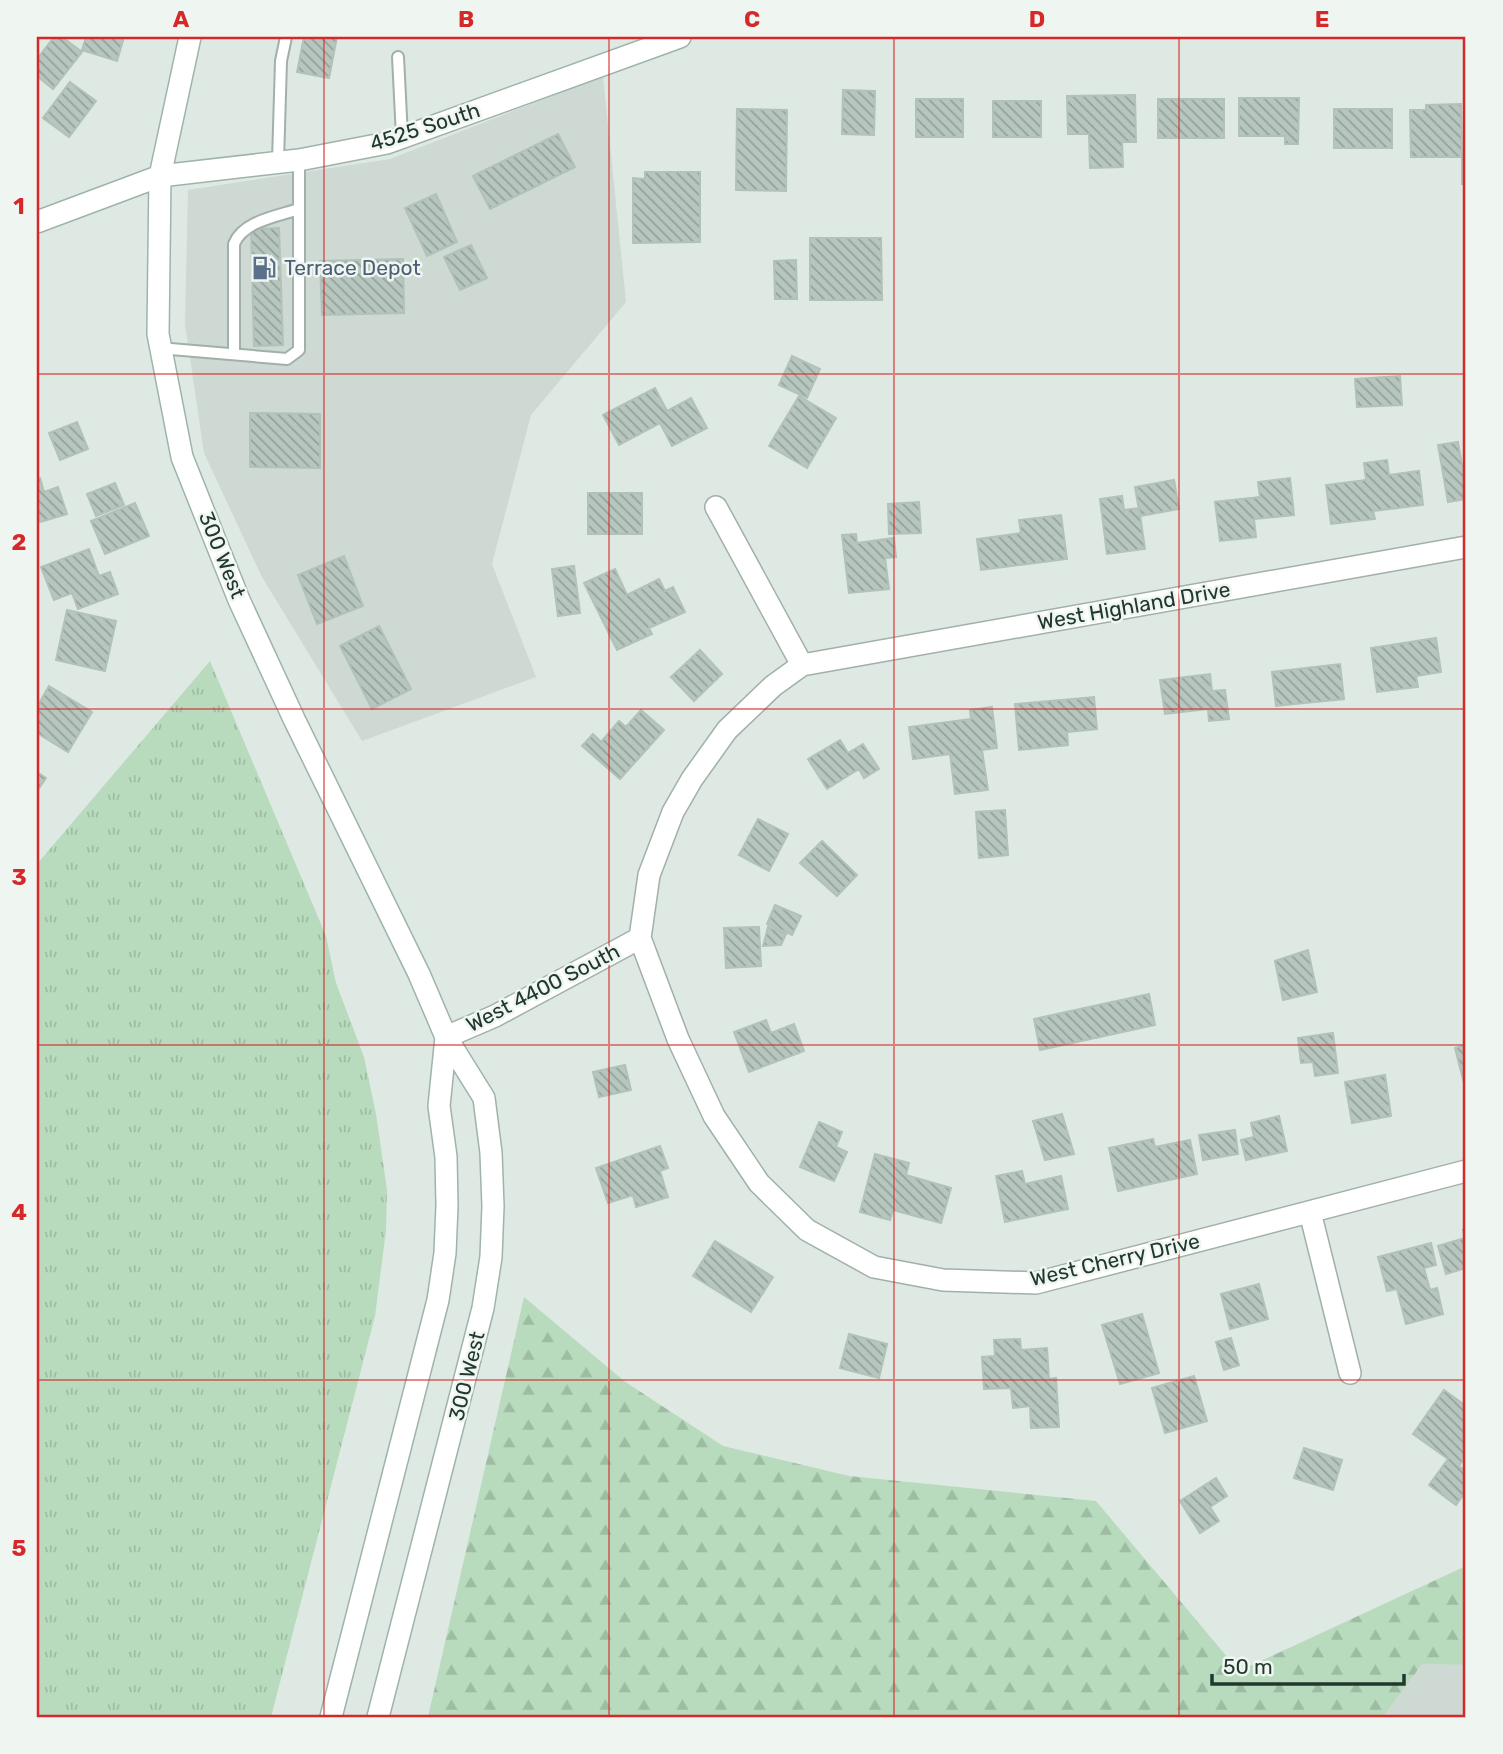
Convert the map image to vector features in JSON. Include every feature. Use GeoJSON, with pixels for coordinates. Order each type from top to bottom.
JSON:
{"type":"FeatureCollection","features":[{"type":"Feature","properties":{"kind":"street","name":"300 West"},"geometry":{"type":"LineString","coordinates":[[190,37],[160,176],[159,348],[182,457],[239,600],[300,731],[419,974],[446,1037],[484,1098],[493,1181],[491,1257],[478,1333],[378,1717]]}},
{"type":"Feature","properties":{"kind":"street","name":"4525 South"},"geometry":{"type":"LineString","coordinates":[[37,222],[160,176],[288,160],[387,143],[680,37]]}},
{"type":"Feature","properties":{"kind":"street"},"geometry":{"type":"LineString","coordinates":[[716,507],[802,665]]}},
{"type":"Feature","properties":{"kind":"street","name":"West Highland Drive"},"geometry":{"type":"LineString","coordinates":[[639,938],[649,875],[673,812],[692,779],[727,730],[773,686],[802,665],[1466,547]]}},
{"type":"Feature","properties":{"kind":"street","name":"West 4400 South"},"geometry":{"type":"LineString","coordinates":[[446,1037],[495,1016],[639,938]]}},
{"type":"Feature","properties":{"kind":"street","name":"West Cherry Drive"},"geometry":{"type":"LineString","coordinates":[[639,938],[678,1039],[714,1116],[759,1183],[807,1230],[873,1267],[943,1280],[1036,1283],[1466,1171]]}},
{"type":"Feature","properties":{"kind":"street","name":"300 West"},"geometry":{"type":"LineString","coordinates":[[331,1717],[438,1300],[445,1253],[447,1206],[446,1157],[439,1106],[446,1037]]}},
{"type":"Feature","properties":{"kind":"street"},"geometry":{"type":"LineString","coordinates":[[1310,1212],[1350,1373]]}},
{"type":"Feature","properties":{"kind":"lane"},"geometry":{"type":"LineString","coordinates":[[159,348],[287,359],[299,351],[299,209],[288,160],[281,61],[285,37]]}},
{"type":"Feature","properties":{"kind":"lane"},"geometry":{"type":"LineString","coordinates":[[398,57],[401,137]]}},
{"type":"Feature","properties":{"kind":"lane"},"geometry":{"type":"LineString","coordinates":[[234,354],[234,244],[237,236],[244,228],[299,209]]}},
{"type":"Feature","properties":{"kind":"shaded area"},"geometry":{"type":"Polygon","coordinates":[[[603,76],[626,302],[531,415],[492,564],[536,677],[362,741],[262,577],[204,453],[185,324],[188,190],[390,159],[603,76]]]}},
{"type":"Feature","properties":{"kind":"shaded area"},"geometry":{"type":"Polygon","coordinates":[[[1422,1664],[1466,1665],[1466,1717],[1383,1717],[1422,1664]]]}},
{"type":"Feature","properties":{"kind":"green space"},"geometry":{"type":"Polygon","coordinates":[[[210,661],[326,936],[336,983],[364,1057],[376,1114],[387,1190],[386,1230],[375,1316],[271,1717],[37,1717],[37,864],[210,661]]]}},
{"type":"Feature","properties":{"kind":"green space"},"geometry":{"type":"Polygon","coordinates":[[[524,1297],[624,1381],[723,1446],[849,1476],[1096,1501],[1239,1671],[1466,1566],[1466,1665],[1422,1664],[1383,1717],[428,1717],[524,1297]]]}},
{"type":"Feature","properties":{"kind":"building"},"geometry":{"type":"Polygon","coordinates":[[[54,37],[62,37],[82,52],[53,89],[37,76],[37,59],[54,37]]]}},
{"type":"Feature","properties":{"kind":"building"},"geometry":{"type":"Polygon","coordinates":[[[86,37],[124,37],[117,61],[82,50],[86,37]]]}},
{"type":"Feature","properties":{"kind":"building"},"geometry":{"type":"Polygon","coordinates":[[[304,37],[337,37],[329,78],[297,72],[304,37]]]}},
{"type":"Feature","properties":{"kind":"building"},"geometry":{"type":"Polygon","coordinates":[[[505,37],[505,38],[448,38],[505,37]]]}},
{"type":"Feature","properties":{"kind":"building"},"geometry":{"type":"Polygon","coordinates":[[[70,82],[96,101],[69,137],[43,118],[70,82]]]}},
{"type":"Feature","properties":{"kind":"building"},"geometry":{"type":"Polygon","coordinates":[[[843,90],[875,91],[874,135],[842,134],[843,90]]]}},
{"type":"Feature","properties":{"kind":"building"},"geometry":{"type":"Polygon","coordinates":[[[1135,95],[1136,142],[1122,142],[1123,167],[1090,168],[1089,134],[1068,134],[1067,96],[1135,95]]]}},
{"type":"Feature","properties":{"kind":"building"},"geometry":{"type":"Polygon","coordinates":[[[1239,98],[1299,98],[1298,144],[1285,144],[1285,136],[1239,136],[1239,98]]]}},
{"type":"Feature","properties":{"kind":"building"},"geometry":{"type":"Polygon","coordinates":[[[916,99],[963,99],[963,137],[916,137],[916,99]]]}},
{"type":"Feature","properties":{"kind":"building"},"geometry":{"type":"Polygon","coordinates":[[[1158,99],[1224,99],[1224,138],[1158,138],[1158,99]]]}},
{"type":"Feature","properties":{"kind":"building"},"geometry":{"type":"Polygon","coordinates":[[[993,101],[1041,101],[1041,137],[993,137],[993,101]]]}},
{"type":"Feature","properties":{"kind":"building"},"geometry":{"type":"Polygon","coordinates":[[[1461,104],[1462,157],[1411,157],[1410,110],[1426,110],[1426,105],[1461,104]]]}},
{"type":"Feature","properties":{"kind":"building"},"geometry":{"type":"Polygon","coordinates":[[[737,109],[787,110],[786,191],[736,190],[737,109]]]}},
{"type":"Feature","properties":{"kind":"building"},"geometry":{"type":"Polygon","coordinates":[[[1334,109],[1392,109],[1392,148],[1334,148],[1334,109]]]}},
{"type":"Feature","properties":{"kind":"building"},"geometry":{"type":"Polygon","coordinates":[[[558,134],[575,167],[490,209],[473,176],[558,134]]]}},
{"type":"Feature","properties":{"kind":"building"},"geometry":{"type":"Polygon","coordinates":[[[1462,159],[1466,159],[1466,184],[1462,184],[1462,159]]]}},
{"type":"Feature","properties":{"kind":"building"},"geometry":{"type":"Polygon","coordinates":[[[645,172],[700,172],[700,242],[633,243],[633,178],[645,179],[645,172]]]}},
{"type":"Feature","properties":{"kind":"building"},"geometry":{"type":"Polygon","coordinates":[[[436,194],[457,242],[427,256],[405,208],[436,194]]]}},
{"type":"Feature","properties":{"kind":"building"},"geometry":{"type":"Polygon","coordinates":[[[279,228],[283,345],[254,346],[251,229],[279,228]]]}},
{"type":"Feature","properties":{"kind":"building"},"geometry":{"type":"Polygon","coordinates":[[[810,238],[881,238],[882,300],[810,300],[810,238]]]}},
{"type":"Feature","properties":{"kind":"building"},"geometry":{"type":"Polygon","coordinates":[[[471,245],[487,278],[460,290],[444,257],[471,245]]]}},
{"type":"Feature","properties":{"kind":"building"},"geometry":{"type":"Polygon","coordinates":[[[403,259],[404,313],[322,315],[320,261],[403,259]]]}},
{"type":"Feature","properties":{"kind":"building"},"geometry":{"type":"Polygon","coordinates":[[[796,260],[797,299],[775,299],[774,261],[796,260]]]}},
{"type":"Feature","properties":{"kind":"building"},"geometry":{"type":"Polygon","coordinates":[[[792,356],[820,369],[807,398],[779,385],[792,356]]]}},
{"type":"Feature","properties":{"kind":"building"},"geometry":{"type":"Polygon","coordinates":[[[1400,376],[1402,405],[1357,407],[1355,379],[1400,376]]]}},
{"type":"Feature","properties":{"kind":"building"},"geometry":{"type":"Polygon","coordinates":[[[655,388],[667,411],[691,398],[707,428],[672,446],[660,423],[619,445],[603,415],[655,388]]]}},
{"type":"Feature","properties":{"kind":"building"},"geometry":{"type":"Polygon","coordinates":[[[799,396],[836,418],[807,468],[769,446],[799,396]]]}},
{"type":"Feature","properties":{"kind":"building"},"geometry":{"type":"Polygon","coordinates":[[[250,413],[320,414],[320,468],[250,467],[250,413]]]}},
{"type":"Feature","properties":{"kind":"building"},"geometry":{"type":"Polygon","coordinates":[[[77,422],[88,449],[60,460],[49,433],[77,422]]]}},
{"type":"Feature","properties":{"kind":"building"},"geometry":{"type":"Polygon","coordinates":[[[1458,442],[1462,465],[1466,464],[1466,499],[1448,502],[1438,445],[1458,442]]]}},
{"type":"Feature","properties":{"kind":"building"},"geometry":{"type":"Polygon","coordinates":[[[1387,460],[1389,475],[1419,471],[1423,505],[1373,511],[1375,519],[1331,524],[1326,485],[1366,480],[1364,463],[1387,460]]]}},
{"type":"Feature","properties":{"kind":"building"},"geometry":{"type":"Polygon","coordinates":[[[37,478],[40,478],[44,492],[58,487],[67,514],[37,523],[37,478]]]}},
{"type":"Feature","properties":{"kind":"building"},"geometry":{"type":"Polygon","coordinates":[[[1290,478],[1294,515],[1254,519],[1256,537],[1220,541],[1215,502],[1260,497],[1258,482],[1290,478]]]}},
{"type":"Feature","properties":{"kind":"building"},"geometry":{"type":"Polygon","coordinates":[[[1174,480],[1179,509],[1140,516],[1135,487],[1174,480]]]}},
{"type":"Feature","properties":{"kind":"building"},"geometry":{"type":"Polygon","coordinates":[[[115,483],[124,505],[96,516],[87,494],[115,483]]]}},
{"type":"Feature","properties":{"kind":"building"},"geometry":{"type":"Polygon","coordinates":[[[588,493],[642,493],[642,534],[588,534],[588,493]]]}},
{"type":"Feature","properties":{"kind":"building"},"geometry":{"type":"Polygon","coordinates":[[[1122,496],[1124,510],[1139,508],[1145,549],[1107,554],[1100,499],[1122,496]]]}},
{"type":"Feature","properties":{"kind":"building"},"geometry":{"type":"Polygon","coordinates":[[[919,502],[921,533],[889,534],[888,504],[919,502]]]}},
{"type":"Feature","properties":{"kind":"building"},"geometry":{"type":"Polygon","coordinates":[[[135,503],[149,536],[105,554],[91,521],[135,503]]]}},
{"type":"Feature","properties":{"kind":"building"},"geometry":{"type":"Polygon","coordinates":[[[1061,515],[1067,559],[981,570],[977,539],[1021,533],[1019,520],[1061,515]]]}},
{"type":"Feature","properties":{"kind":"building"},"geometry":{"type":"Polygon","coordinates":[[[856,534],[857,543],[894,538],[896,557],[885,558],[889,589],[849,593],[842,535],[856,534]]]}},
{"type":"Feature","properties":{"kind":"building"},"geometry":{"type":"Polygon","coordinates":[[[89,549],[99,576],[110,572],[118,594],[78,609],[72,593],[54,600],[41,567],[89,549]]]}},
{"type":"Feature","properties":{"kind":"building"},"geometry":{"type":"Polygon","coordinates":[[[344,556],[363,606],[317,624],[298,575],[344,556]]]}},
{"type":"Feature","properties":{"kind":"building"},"geometry":{"type":"Polygon","coordinates":[[[574,566],[580,613],[558,616],[552,569],[574,566]]]}},
{"type":"Feature","properties":{"kind":"building"},"geometry":{"type":"Polygon","coordinates":[[[615,569],[627,595],[659,579],[665,591],[673,587],[685,612],[649,628],[652,634],[617,650],[584,583],[615,569]]]}},
{"type":"Feature","properties":{"kind":"building"},"geometry":{"type":"Polygon","coordinates":[[[67,610],[116,621],[105,671],[56,660],[67,610]]]}},
{"type":"Feature","properties":{"kind":"building"},"geometry":{"type":"Polygon","coordinates":[[[379,626],[411,689],[372,709],[340,646],[379,626]]]}},
{"type":"Feature","properties":{"kind":"building"},"geometry":{"type":"Polygon","coordinates":[[[1436,638],[1441,672],[1416,676],[1418,687],[1377,692],[1371,648],[1436,638]]]}},
{"type":"Feature","properties":{"kind":"building"},"geometry":{"type":"Polygon","coordinates":[[[700,650],[722,674],[694,701],[671,677],[700,650]]]}},
{"type":"Feature","properties":{"kind":"building"},"geometry":{"type":"Polygon","coordinates":[[[1340,664],[1344,699],[1276,706],[1272,672],[1340,664]]]}},
{"type":"Feature","properties":{"kind":"building"},"geometry":{"type":"Polygon","coordinates":[[[1210,674],[1212,691],[1225,690],[1229,719],[1209,721],[1208,709],[1165,714],[1160,680],[1210,674]]]}},
{"type":"Feature","properties":{"kind":"building"},"geometry":{"type":"Polygon","coordinates":[[[49,686],[92,712],[68,752],[37,733],[37,707],[49,686]]]}},
{"type":"Feature","properties":{"kind":"building"},"geometry":{"type":"Polygon","coordinates":[[[1094,697],[1097,729],[1067,732],[1068,745],[1019,750],[1015,704],[1094,697]]]}},
{"type":"Feature","properties":{"kind":"building"},"geometry":{"type":"Polygon","coordinates":[[[992,707],[997,748],[982,750],[988,790],[955,794],[950,754],[913,759],[909,727],[971,719],[970,710],[992,707]]]}},
{"type":"Feature","properties":{"kind":"building"},"geometry":{"type":"Polygon","coordinates":[[[641,710],[664,730],[620,779],[582,746],[593,734],[601,742],[619,721],[626,727],[641,710]]]}},
{"type":"Feature","properties":{"kind":"building"},"geometry":{"type":"Polygon","coordinates":[[[840,740],[848,753],[863,744],[879,769],[864,778],[859,769],[827,789],[808,759],[840,740]]]}},
{"type":"Feature","properties":{"kind":"building"},"geometry":{"type":"Polygon","coordinates":[[[37,772],[46,778],[37,791],[37,772]]]}},
{"type":"Feature","properties":{"kind":"building"},"geometry":{"type":"Polygon","coordinates":[[[1005,810],[1008,855],[979,858],[976,812],[1005,810]]]}},
{"type":"Feature","properties":{"kind":"building"},"geometry":{"type":"Polygon","coordinates":[[[758,819],[788,834],[769,871],[739,855],[758,819]]]}},
{"type":"Feature","properties":{"kind":"building"},"geometry":{"type":"Polygon","coordinates":[[[822,841],[857,875],[837,896],[800,863],[822,841]]]}},
{"type":"Feature","properties":{"kind":"building"},"geometry":{"type":"Polygon","coordinates":[[[775,905],[801,916],[792,935],[767,924],[775,905]]]}},
{"type":"Feature","properties":{"kind":"building"},"geometry":{"type":"Polygon","coordinates":[[[759,927],[761,966],[726,968],[724,928],[759,927]]]}},
{"type":"Feature","properties":{"kind":"building"},"geometry":{"type":"Polygon","coordinates":[[[768,927],[786,934],[781,945],[763,946],[768,927]]]}},
{"type":"Feature","properties":{"kind":"building"},"geometry":{"type":"Polygon","coordinates":[[[1308,950],[1317,992],[1283,1000],[1275,961],[1308,950]]]}},
{"type":"Feature","properties":{"kind":"building"},"geometry":{"type":"Polygon","coordinates":[[[1149,994],[1155,1025],[1040,1050],[1034,1019],[1149,994]]]}},
{"type":"Feature","properties":{"kind":"building"},"geometry":{"type":"Polygon","coordinates":[[[766,1020],[771,1033],[794,1024],[804,1051],[749,1072],[734,1032],[766,1020]]]}},
{"type":"Feature","properties":{"kind":"building"},"geometry":{"type":"Polygon","coordinates":[[[1333,1033],[1338,1073],[1315,1076],[1313,1062],[1301,1063],[1298,1038],[1333,1033]]]}},
{"type":"Feature","properties":{"kind":"building"},"geometry":{"type":"Polygon","coordinates":[[[1466,1045],[1466,1091],[1455,1048],[1466,1045]]]}},
{"type":"Feature","properties":{"kind":"building"},"geometry":{"type":"Polygon","coordinates":[[[625,1065],[631,1090],[599,1097],[593,1072],[625,1065]]]}},
{"type":"Feature","properties":{"kind":"building"},"geometry":{"type":"Polygon","coordinates":[[[1385,1075],[1391,1116],[1352,1123],[1345,1082],[1385,1075]]]}},
{"type":"Feature","properties":{"kind":"building"},"geometry":{"type":"Polygon","coordinates":[[[1062,1114],[1074,1154],[1045,1160],[1033,1121],[1062,1114]]]}},
{"type":"Feature","properties":{"kind":"building"},"geometry":{"type":"Polygon","coordinates":[[[1279,1116],[1287,1151],[1246,1160],[1241,1140],[1254,1137],[1251,1123],[1279,1116]]]}},
{"type":"Feature","properties":{"kind":"building"},"geometry":{"type":"Polygon","coordinates":[[[819,1122],[842,1132],[836,1147],[847,1152],[834,1181],[800,1167],[819,1122]]]}},
{"type":"Feature","properties":{"kind":"building"},"geometry":{"type":"Polygon","coordinates":[[[1235,1130],[1238,1154],[1203,1160],[1199,1135],[1235,1130]]]}},
{"type":"Feature","properties":{"kind":"building"},"geometry":{"type":"Polygon","coordinates":[[[1153,1139],[1155,1147],[1190,1140],[1197,1174],[1118,1191],[1109,1148],[1153,1139]]]}},
{"type":"Feature","properties":{"kind":"building"},"geometry":{"type":"Polygon","coordinates":[[[660,1146],[668,1168],[660,1171],[668,1197],[636,1207],[633,1195],[608,1203],[596,1168],[660,1146]]]}},
{"type":"Feature","properties":{"kind":"building"},"geometry":{"type":"Polygon","coordinates":[[[875,1154],[909,1163],[906,1175],[951,1188],[941,1223],[893,1210],[890,1220],[860,1212],[875,1154]]]}},
{"type":"Feature","properties":{"kind":"building"},"geometry":{"type":"Polygon","coordinates":[[[1022,1171],[1025,1184],[1061,1176],[1068,1209],[1005,1222],[996,1176],[1022,1171]]]}},
{"type":"Feature","properties":{"kind":"building"},"geometry":{"type":"Polygon","coordinates":[[[1466,1229],[1466,1268],[1446,1274],[1438,1246],[1465,1238],[1463,1230],[1466,1229]]]}},
{"type":"Feature","properties":{"kind":"building"},"geometry":{"type":"Polygon","coordinates":[[[715,1241],[773,1277],[751,1312],[693,1276],[715,1241]]]}},
{"type":"Feature","properties":{"kind":"building"},"geometry":{"type":"Polygon","coordinates":[[[1431,1243],[1436,1265],[1424,1268],[1430,1290],[1437,1288],[1443,1314],[1406,1324],[1397,1289],[1387,1291],[1378,1257],[1431,1243]]]}},
{"type":"Feature","properties":{"kind":"building"},"geometry":{"type":"Polygon","coordinates":[[[1259,1284],[1268,1319],[1230,1329],[1221,1294],[1259,1284]]]}},
{"type":"Feature","properties":{"kind":"building"},"geometry":{"type":"Polygon","coordinates":[[[1142,1314],[1159,1373],[1120,1384],[1102,1325],[1142,1314]]]}},
{"type":"Feature","properties":{"kind":"building"},"geometry":{"type":"Polygon","coordinates":[[[849,1334],[887,1344],[879,1378],[840,1368],[849,1334]]]}},
{"type":"Feature","properties":{"kind":"building"},"geometry":{"type":"Polygon","coordinates":[[[1231,1338],[1239,1365],[1224,1370],[1216,1342],[1231,1338]]]}},
{"type":"Feature","properties":{"kind":"building"},"geometry":{"type":"Polygon","coordinates":[[[1020,1339],[1021,1350],[1047,1348],[1049,1379],[1056,1378],[1059,1427],[1031,1428],[1030,1406],[1013,1408],[1011,1388],[984,1389],[982,1357],[995,1356],[994,1340],[1020,1339]]]}},
{"type":"Feature","properties":{"kind":"building"},"geometry":{"type":"Polygon","coordinates":[[[1194,1376],[1207,1421],[1165,1433],[1152,1388],[1194,1376]]]}},
{"type":"Feature","properties":{"kind":"building"},"geometry":{"type":"Polygon","coordinates":[[[1444,1390],[1466,1406],[1466,1461],[1464,1459],[1459,1466],[1466,1472],[1466,1491],[1456,1505],[1429,1485],[1448,1459],[1413,1434],[1444,1390]]]}},
{"type":"Feature","properties":{"kind":"building"},"geometry":{"type":"Polygon","coordinates":[[[1304,1448],[1342,1460],[1333,1490],[1294,1478],[1304,1448]]]}},
{"type":"Feature","properties":{"kind":"building"},"geometry":{"type":"Polygon","coordinates":[[[1216,1478],[1227,1496],[1210,1507],[1219,1521],[1200,1533],[1180,1501],[1216,1478]]]}},
{"type":"Feature","properties":{"kind":"place","name":"Terrace Depot"},"geometry":{"type":"Point","coordinates":[264,268]}}]}
